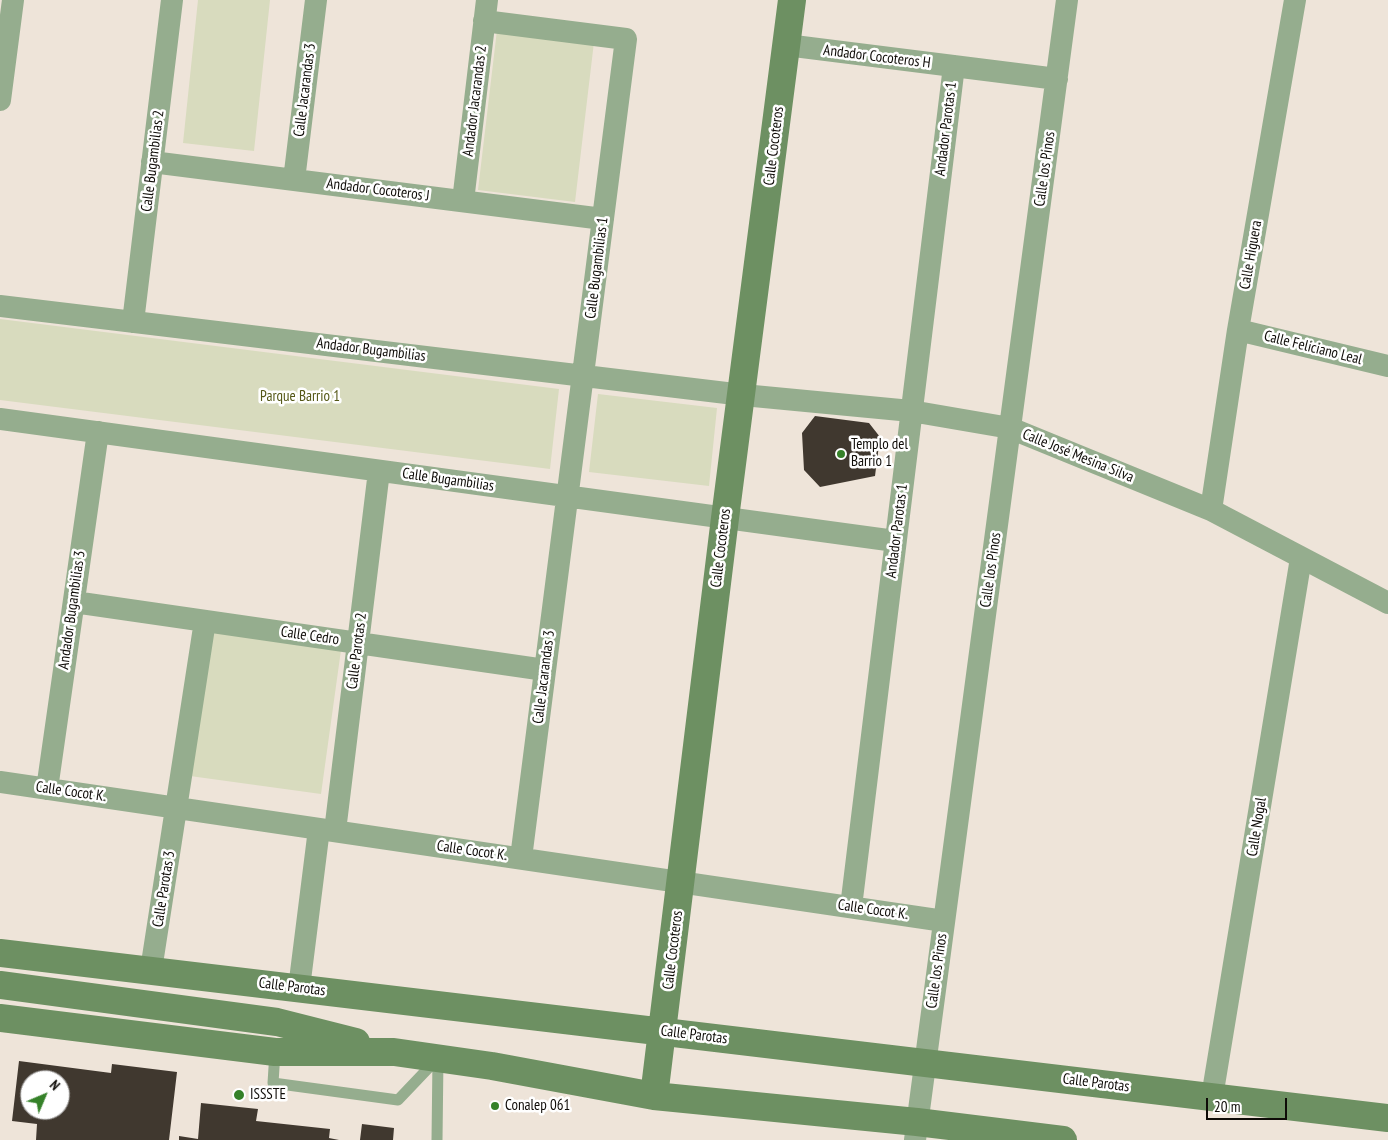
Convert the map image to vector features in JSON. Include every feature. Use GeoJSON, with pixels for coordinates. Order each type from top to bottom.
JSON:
{"type":"FeatureCollection","features":[{"type":"Feature","properties":{"kind":"street"},"geometry":{"type":"LineString","coordinates":[[0,100],[12,0]]}},
{"type":"Feature","properties":{"kind":"street","name":"Calle Bugambilias 2"},"geometry":{"type":"LineString","coordinates":[[133,322],[172,0]]}},
{"type":"Feature","properties":{"kind":"street","name":"Calle Jacarandas 3"},"geometry":{"type":"LineString","coordinates":[[294,180],[316,0]]}},
{"type":"Feature","properties":{"kind":"street","name":"Calle Cocoteros"},"geometry":{"type":"LineString","coordinates":[[654,1096],[725,518],[792,0]]}},
{"type":"Feature","properties":{"kind":"street","name":"Calle los Pinos"},"geometry":{"type":"LineString","coordinates":[[916,1131],[1067,0]]}},
{"type":"Feature","properties":{"kind":"street","name":"Calle Higuera"},"geometry":{"type":"LineString","coordinates":[[1211,510],[1238,330],[1295,0]]}},
{"type":"Feature","properties":{"kind":"street","name":"Calle Bugambilias 1"},"geometry":{"type":"LineString","coordinates":[[485,10],[626,39],[568,496]]}},
{"type":"Feature","properties":{"kind":"street","name":"Andador Jacarandas 2"},"geometry":{"type":"LineString","coordinates":[[463,201],[485,10]]}},
{"type":"Feature","properties":{"kind":"street","name":"Andador Cocoteros H"},"geometry":{"type":"LineString","coordinates":[[786,45],[1057,79]]}},
{"type":"Feature","properties":{"kind":"street","name":"Andador Parotas 1"},"geometry":{"type":"LineString","coordinates":[[851,907],[954,66]]}},
{"type":"Feature","properties":{"kind":"street","name":"Andador Cocoteros J"},"geometry":{"type":"LineString","coordinates":[[152,162],[603,219]]}},
{"type":"Feature","properties":{"kind":"street","name":"Andador Bugambilias"},"geometry":{"type":"LineString","coordinates":[[0,306],[742,395]]}},
{"type":"Feature","properties":{"kind":"street","name":"Calle Feliciano Leal"},"geometry":{"type":"LineString","coordinates":[[1238,330],[1388,366]]}},
{"type":"Feature","properties":{"kind":"street","name":"Calle José Mesina Silva"},"geometry":{"type":"LineString","coordinates":[[742,395],[911,411],[1010,428],[1211,510],[1388,603]]}},
{"type":"Feature","properties":{"kind":"street","name":"Calle Bugambilias"},"geometry":{"type":"LineString","coordinates":[[0,419],[896,541]]}},
{"type":"Feature","properties":{"kind":"street","name":"Andador Bugambilias 3"},"geometry":{"type":"LineString","coordinates":[[47,789],[98,432]]}},
{"type":"Feature","properties":{"kind":"street","name":"Calle Parotas 2"},"geometry":{"type":"LineString","coordinates":[[299,988],[358,643],[379,471]]}},
{"type":"Feature","properties":{"kind":"street","name":"Calle Jacarandas 3"},"geometry":{"type":"LineString","coordinates":[[521,858],[568,496]]}},
{"type":"Feature","properties":{"kind":"street","name":"Calle Nogal"},"geometry":{"type":"LineString","coordinates":[[1212,1097],[1301,558]]}},
{"type":"Feature","properties":{"kind":"street","name":"Calle Cedro"},"geometry":{"type":"LineString","coordinates":[[74,602],[546,670]]}},
{"type":"Feature","properties":{"kind":"street","name":"Calle Parotas 3"},"geometry":{"type":"LineString","coordinates":[[151,970],[178,808],[205,621]]}},
{"type":"Feature","properties":{"kind":"street","name":"Calle Cocot K."},"geometry":{"type":"LineString","coordinates":[[0,782],[944,920]]}},
{"type":"Feature","properties":{"kind":"street","name":"Calle Parotas"},"geometry":{"type":"LineString","coordinates":[[0,952],[1388,1118]]}},
{"type":"Feature","properties":{"kind":"street"},"geometry":{"type":"LineString","coordinates":[[0,985],[277,1022],[394,1052],[654,1096],[916,1131],[1063,1140]]}},
{"type":"Feature","properties":{"kind":"street"},"geometry":{"type":"LineString","coordinates":[[0,1018],[274,1052],[394,1052]]}},
{"type":"Feature","properties":{"kind":"lane"},"geometry":{"type":"LineString","coordinates":[[274,1052],[272,1083],[398,1100],[438,1058]]}},
{"type":"Feature","properties":{"kind":"lane"},"geometry":{"type":"LineString","coordinates":[[437,1140],[438,1058]]}},
{"type":"Feature","properties":{"kind":"green space"},"geometry":{"type":"Polygon","coordinates":[[[198,0],[270,0],[254,151],[183,143],[198,0]]]}},
{"type":"Feature","properties":{"kind":"green space"},"geometry":{"type":"Polygon","coordinates":[[[497,30],[594,42],[575,202],[478,190],[497,30]]]}},
{"type":"Feature","properties":{"kind":"green space","name":"Parque Barrio 1"},"geometry":{"type":"Polygon","coordinates":[[[0,319],[559,389],[550,469],[0,400],[0,319]]]}},
{"type":"Feature","properties":{"kind":"green space"},"geometry":{"type":"Polygon","coordinates":[[[598,394],[717,408],[709,486],[589,472],[598,394]]]}},
{"type":"Feature","properties":{"kind":"green space"},"geometry":{"type":"Polygon","coordinates":[[[210,631],[341,650],[321,794],[190,776],[210,631]]]}},
{"type":"Feature","properties":{"kind":"building","name":"Templo del Barrio 1"},"geometry":{"type":"Polygon","coordinates":[[[815,416],[869,423],[880,437],[875,476],[820,487],[804,470],[802,433],[815,416]]]}},
{"type":"Feature","properties":{"kind":"building"},"geometry":{"type":"Polygon","coordinates":[[[19,1061],[111,1073],[112,1064],[177,1072],[169,1140],[36,1140],[37,1124],[12,1121],[19,1061]]]}},
{"type":"Feature","properties":{"kind":"building"},"geometry":{"type":"Polygon","coordinates":[[[201,1103],[258,1109],[256,1121],[330,1129],[329,1138],[339,1140],[179,1140],[179,1136],[198,1139],[201,1103]]]}},
{"type":"Feature","properties":{"kind":"building"},"geometry":{"type":"Polygon","coordinates":[[[362,1124],[394,1128],[393,1140],[360,1140],[362,1124]]]}},
{"type":"Feature","properties":{"kind":"place","name":"Templo del Barrio 1"},"geometry":{"type":"Point","coordinates":[841,454]}},
{"type":"Feature","properties":{"kind":"place","name":"ISSSTE"},"geometry":{"type":"Point","coordinates":[239,1095]}},
{"type":"Feature","properties":{"kind":"place","name":"Conalep 061"},"geometry":{"type":"Point","coordinates":[495,1106]}}]}
